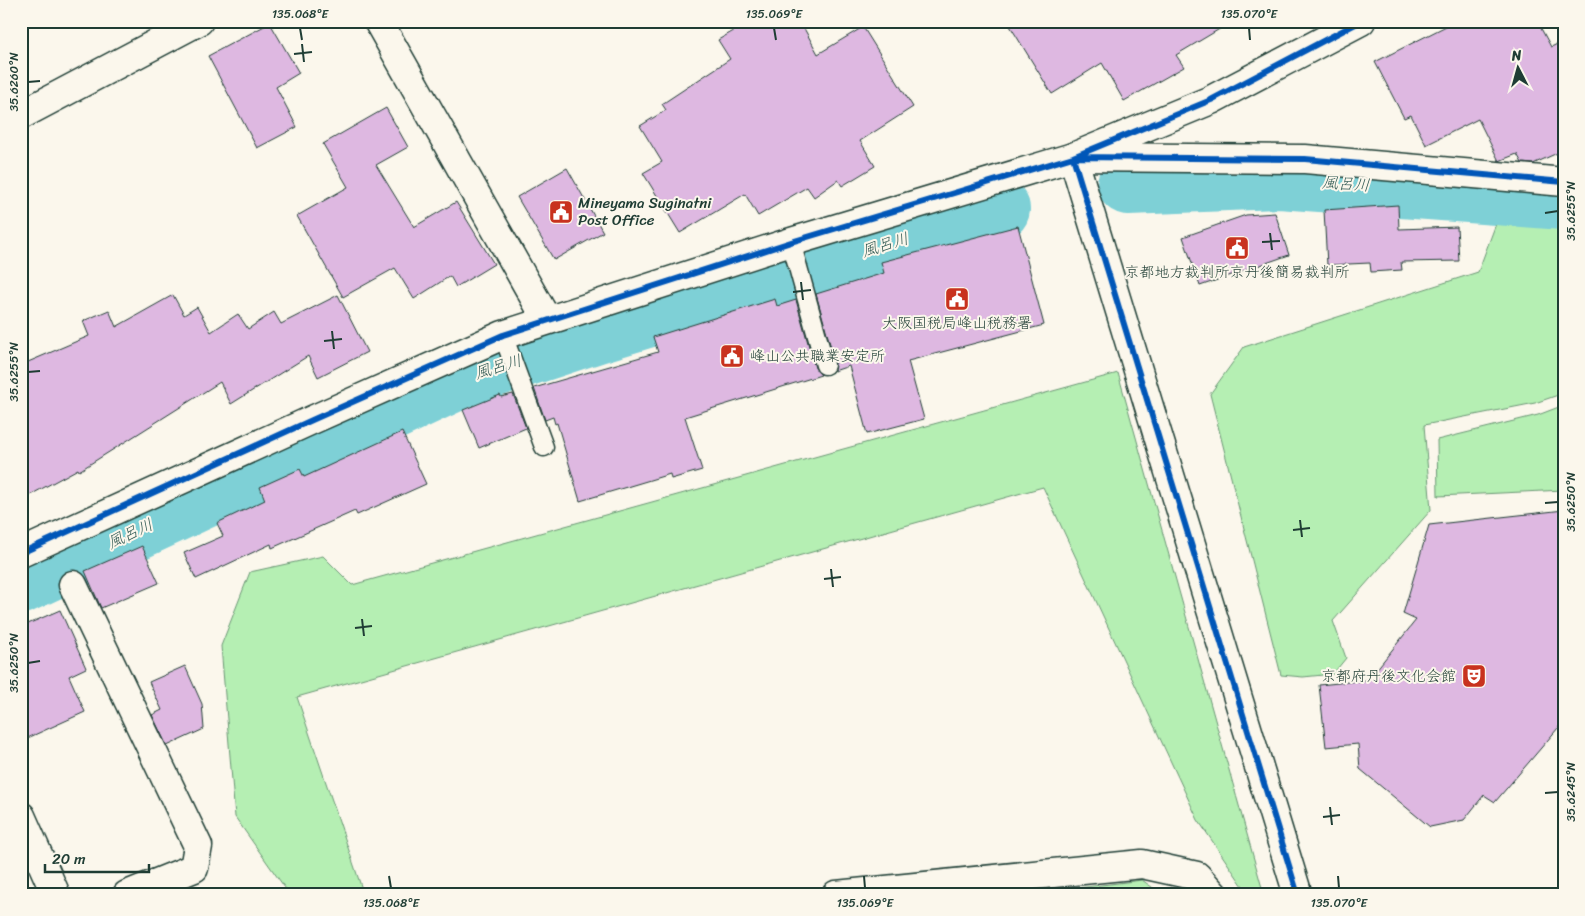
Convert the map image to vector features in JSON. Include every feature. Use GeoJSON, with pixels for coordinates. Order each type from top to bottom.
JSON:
{"type":"FeatureCollection","features":[{"type":"Feature","properties":{"kind":"street"},"geometry":{"type":"LineString","coordinates":[[21,115],[199,21]]}},
{"type":"Feature","properties":{"kind":"street"},"geometry":{"type":"LineString","coordinates":[[378,21],[547,320]]}},
{"type":"Feature","properties":{"kind":"street"},"geometry":{"type":"LineString","coordinates":[[21,553],[503,335],[791,242],[1073,157],[1211,100],[1361,21]]}},
{"type":"Feature","properties":{"kind":"street"},"geometry":{"type":"LineString","coordinates":[[1073,157],[1306,159],[1562,180]]}},
{"type":"Feature","properties":{"kind":"street"},"geometry":{"type":"LineString","coordinates":[[1073,157],[1298,895]]}},
{"type":"Feature","properties":{"kind":"street"},"geometry":{"type":"LineString","coordinates":[[73,585],[198,846],[194,868],[127,895]]}},
{"type":"Feature","properties":{"kind":"street"},"geometry":{"type":"LineString","coordinates":[[21,816],[56,895]]}},
{"type":"Feature","properties":{"kind":"street"},"geometry":{"type":"LineString","coordinates":[[836,895],[1142,864],[1197,876],[1214,895]]}},
{"type":"Feature","properties":{"kind":"lane"},"geometry":{"type":"LineString","coordinates":[[791,242],[825,365]]}},
{"type":"Feature","properties":{"kind":"lane"},"geometry":{"type":"LineString","coordinates":[[503,335],[544,447]]}},
{"type":"Feature","properties":{"kind":"green space"},"geometry":{"type":"Polygon","coordinates":[[[1497,221],[1564,226],[1564,393],[1535,403],[1424,425],[1431,510],[1333,621],[1346,658],[1333,674],[1303,677],[1281,675],[1210,394],[1244,347],[1478,272],[1497,221]]]}},
{"type":"Feature","properties":{"kind":"green space"},"geometry":{"type":"Polygon","coordinates":[[[1118,373],[1264,895],[1249,895],[1198,820],[1043,487],[297,697],[364,895],[290,895],[235,817],[221,646],[250,572],[323,556],[352,585],[1118,373]]]}},
{"type":"Feature","properties":{"kind":"green space"},"geometry":{"type":"Polygon","coordinates":[[[1564,405],[1564,490],[1438,496],[1437,440],[1538,415],[1564,405]]]}},
{"type":"Feature","properties":{"kind":"green space"},"geometry":{"type":"Polygon","coordinates":[[[1142,880],[1163,895],[1022,895],[1142,880]]]}},
{"type":"Feature","properties":{"kind":"building"},"geometry":{"type":"Polygon","coordinates":[[[751,21],[800,21],[818,54],[863,27],[913,107],[860,141],[875,166],[842,186],[838,180],[814,197],[807,187],[758,216],[745,194],[680,233],[643,173],[662,162],[640,126],[666,110],[662,104],[730,59],[718,40],[751,21]]]}},
{"type":"Feature","properties":{"kind":"building"},"geometry":{"type":"Polygon","coordinates":[[[1007,21],[1233,21],[1176,55],[1184,67],[1124,101],[1102,63],[1052,94],[1007,21]]]}},
{"type":"Feature","properties":{"kind":"building"},"geometry":{"type":"Polygon","coordinates":[[[1456,21],[1537,21],[1551,47],[1564,41],[1564,150],[1533,164],[1522,163],[1517,154],[1499,161],[1478,119],[1426,145],[1411,115],[1404,118],[1375,62],[1456,21]]]}},
{"type":"Feature","properties":{"kind":"building"},"geometry":{"type":"Polygon","coordinates":[[[270,23],[299,73],[276,87],[297,127],[257,148],[208,56],[270,23]]]}},
{"type":"Feature","properties":{"kind":"building"},"geometry":{"type":"Polygon","coordinates":[[[386,108],[408,147],[376,165],[414,227],[456,202],[494,264],[456,287],[450,276],[414,299],[395,268],[343,297],[297,216],[348,187],[323,144],[386,108]]]}},
{"type":"Feature","properties":{"kind":"building"},"geometry":{"type":"Polygon","coordinates":[[[567,168],[603,232],[554,260],[517,197],[567,168]]]}},
{"type":"Feature","properties":{"kind":"building"},"geometry":{"type":"Polygon","coordinates":[[[1398,205],[1399,229],[1457,227],[1459,261],[1401,262],[1402,270],[1371,272],[1370,263],[1327,265],[1324,210],[1398,205]]]}},
{"type":"Feature","properties":{"kind":"building"},"geometry":{"type":"Polygon","coordinates":[[[1275,213],[1289,255],[1200,286],[1183,237],[1246,215],[1275,213]]]}},
{"type":"Feature","properties":{"kind":"building"},"geometry":{"type":"Polygon","coordinates":[[[1018,226],[1044,325],[908,361],[924,419],[867,434],[849,366],[834,371],[835,362],[816,294],[884,273],[881,262],[1018,226]]]}},
{"type":"Feature","properties":{"kind":"building"},"geometry":{"type":"Polygon","coordinates":[[[173,295],[184,315],[197,307],[211,332],[238,314],[248,329],[274,312],[281,324],[338,295],[367,352],[318,377],[308,356],[231,404],[220,382],[79,471],[78,469],[21,500],[21,365],[89,336],[83,321],[109,310],[116,327],[173,295]]]}},
{"type":"Feature","properties":{"kind":"building"},"geometry":{"type":"Polygon","coordinates":[[[775,299],[777,306],[796,300],[815,368],[821,375],[685,417],[702,470],[671,479],[670,474],[580,501],[557,423],[555,424],[553,417],[545,420],[534,388],[658,352],[653,337],[775,299]]]}},
{"type":"Feature","properties":{"kind":"building"},"geometry":{"type":"Polygon","coordinates":[[[513,394],[526,428],[479,448],[463,410],[500,395],[501,397],[513,394]]]}},
{"type":"Feature","properties":{"kind":"building"},"geometry":{"type":"Polygon","coordinates":[[[402,432],[426,484],[357,515],[355,511],[272,548],[271,544],[196,579],[184,553],[223,536],[217,523],[265,500],[260,487],[300,469],[304,477],[402,432]]]}},
{"type":"Feature","properties":{"kind":"building"},"geometry":{"type":"Polygon","coordinates":[[[1564,510],[1564,721],[1495,802],[1484,795],[1464,820],[1430,827],[1360,769],[1358,744],[1326,747],[1319,685],[1368,680],[1416,620],[1403,614],[1429,525],[1564,510]]]}},
{"type":"Feature","properties":{"kind":"building"},"geometry":{"type":"Polygon","coordinates":[[[142,546],[159,583],[101,608],[85,571],[142,546]]]}},
{"type":"Feature","properties":{"kind":"building"},"geometry":{"type":"Polygon","coordinates":[[[60,610],[86,668],[69,676],[85,712],[21,741],[21,627],[60,610]]]}},
{"type":"Feature","properties":{"kind":"building"},"geometry":{"type":"Polygon","coordinates":[[[185,666],[202,704],[204,729],[167,746],[152,715],[162,710],[149,682],[185,666]]]}},
{"type":"Feature","properties":{"kind":"waterway","name":"風呂川"},"geometry":{"type":"LineString","coordinates":[[1128,184],[1280,178],[1564,199]]}},
{"type":"Feature","properties":{"kind":"waterway","name":"風呂川"},"geometry":{"type":"LineString","coordinates":[[21,583],[464,376],[597,332],[999,209]]}},
{"type":"Feature","properties":{"kind":"cycle path"},"geometry":{"type":"LineString","coordinates":[[21,553],[503,335],[791,242],[1073,157],[1211,100],[1361,21]]}},
{"type":"Feature","properties":{"kind":"cycle path"},"geometry":{"type":"LineString","coordinates":[[1298,895],[1073,157],[1305,159],[1564,182]]}},
{"type":"Feature","properties":{"kind":"place","name":"Mineyama Suginatni Post Office"},"geometry":{"type":"Point","coordinates":[561,212]}},
{"type":"Feature","properties":{"kind":"place","name":"京都地方裁判所京丹後簡易裁判所"},"geometry":{"type":"Point","coordinates":[1237,248]}},
{"type":"Feature","properties":{"kind":"place","name":"大阪国税局峰山税務署"},"geometry":{"type":"Point","coordinates":[957,299]}},
{"type":"Feature","properties":{"kind":"place","name":"峰山公共職業安定所"},"geometry":{"type":"Point","coordinates":[732,356]}},
{"type":"Feature","properties":{"kind":"place","name":"京都府丹後文化会館"},"geometry":{"type":"Point","coordinates":[1474,676]}}]}
